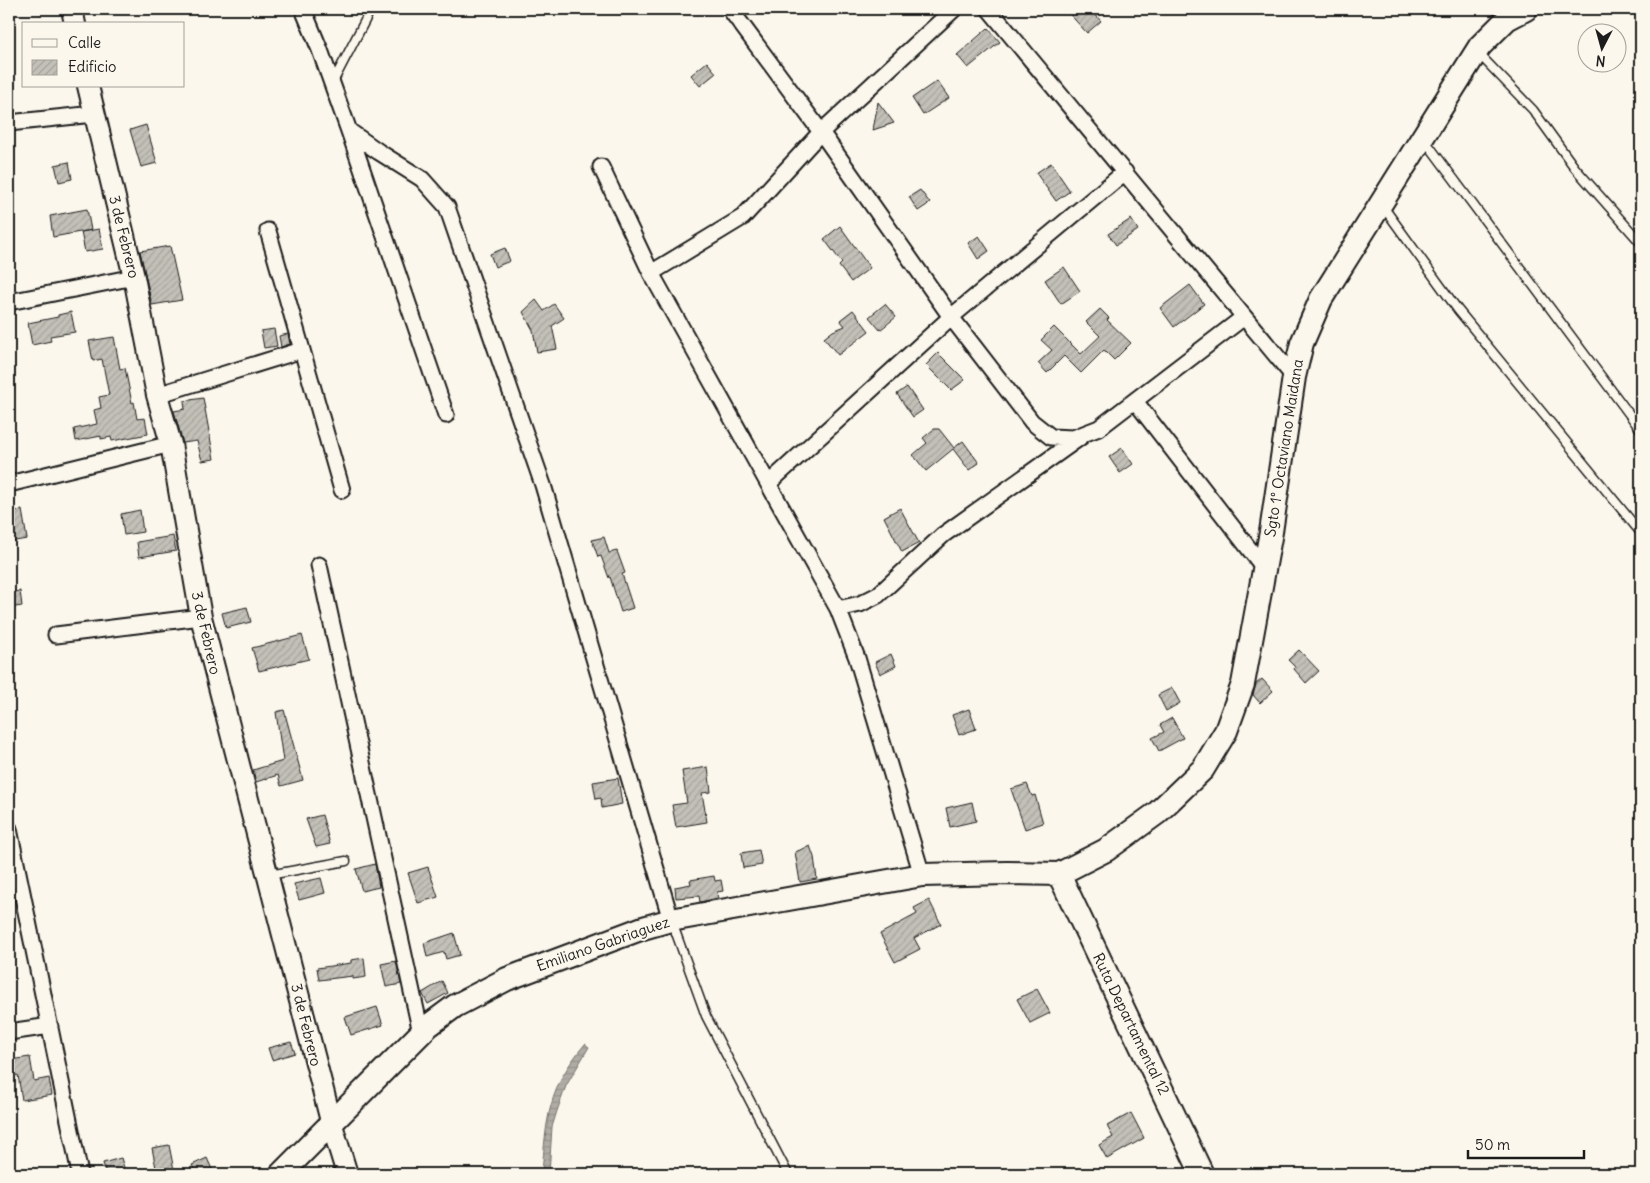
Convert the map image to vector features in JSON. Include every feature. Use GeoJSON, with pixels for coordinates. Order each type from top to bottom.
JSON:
{"type":"FeatureCollection","features":[{"type":"Feature","properties":{"kind":"main road","name":"Sgto 1° Octaviano Maidana"},"geometry":{"type":"LineString","coordinates":[[1059,874],[1106,850],[1150,818],[1203,769],[1226,731],[1243,684],[1264,568],[1294,377],[1302,343],[1321,299],[1480,46],[1507,19],[1526,9]]}},
{"type":"Feature","properties":{"kind":"main road","name":"Emiliano Gabriaguez"},"geometry":{"type":"LineString","coordinates":[[281,1174],[332,1125],[428,1026],[455,1006],[507,979],[643,928],[671,920],[922,875],[1059,874]]}},
{"type":"Feature","properties":{"kind":"main road","name":"Ruta Departamental 12"},"geometry":{"type":"LineString","coordinates":[[1059,874],[1202,1174]]}},
{"type":"Feature","properties":{"kind":"street"},"geometry":{"type":"LineString","coordinates":[[72,9],[75,22]]}},
{"type":"Feature","properties":{"kind":"street"},"geometry":{"type":"LineString","coordinates":[[303,9],[349,131],[446,415]]}},
{"type":"Feature","properties":{"kind":"street"},"geometry":{"type":"LineString","coordinates":[[730,9],[821,132],[951,317],[1032,422],[1051,437],[1073,438],[1099,428],[1244,317]]}},
{"type":"Feature","properties":{"kind":"street"},"geometry":{"type":"LineString","coordinates":[[651,273],[743,217],[821,132],[954,9]]}},
{"type":"Feature","properties":{"kind":"street"},"geometry":{"type":"LineString","coordinates":[[989,9],[1294,377]]}},
{"type":"Feature","properties":{"kind":"street","name":"3 de Febrero"},"geometry":{"type":"LineString","coordinates":[[88,88],[134,277],[157,395],[171,444],[201,617],[332,1125],[347,1174]]}},
{"type":"Feature","properties":{"kind":"street"},"geometry":{"type":"LineString","coordinates":[[9,123],[94,114]]}},
{"type":"Feature","properties":{"kind":"street"},"geometry":{"type":"LineString","coordinates":[[349,131],[422,179],[447,207],[543,484],[671,920]]}},
{"type":"Feature","properties":{"kind":"street"},"geometry":{"type":"LineString","coordinates":[[601,167],[651,273],[838,609],[858,658],[922,875]]}},
{"type":"Feature","properties":{"kind":"street"},"geometry":{"type":"LineString","coordinates":[[769,483],[951,317],[1125,172]]}},
{"type":"Feature","properties":{"kind":"street"},"geometry":{"type":"LineString","coordinates":[[268,231],[342,490]]}},
{"type":"Feature","properties":{"kind":"street"},"geometry":{"type":"LineString","coordinates":[[9,302],[134,277]]}},
{"type":"Feature","properties":{"kind":"street"},"geometry":{"type":"LineString","coordinates":[[157,395],[302,350]]}},
{"type":"Feature","properties":{"kind":"street"},"geometry":{"type":"LineString","coordinates":[[1135,401],[1264,568]]}},
{"type":"Feature","properties":{"kind":"street"},"geometry":{"type":"LineString","coordinates":[[838,609],[860,604],[878,595],[943,535],[1087,433]]}},
{"type":"Feature","properties":{"kind":"street"},"geometry":{"type":"LineString","coordinates":[[9,484],[171,444]]}},
{"type":"Feature","properties":{"kind":"street"},"geometry":{"type":"LineString","coordinates":[[319,565],[421,1033]]}},
{"type":"Feature","properties":{"kind":"street"},"geometry":{"type":"LineString","coordinates":[[56,636],[201,617]]}},
{"type":"Feature","properties":{"kind":"street"},"geometry":{"type":"LineString","coordinates":[[9,829],[11,847],[80,1174]]}},
{"type":"Feature","properties":{"kind":"street"},"geometry":{"type":"LineString","coordinates":[[9,1032],[50,1026]]}},
{"type":"Feature","properties":{"kind":"lane"},"geometry":{"type":"LineString","coordinates":[[332,84],[371,9]]}},
{"type":"Feature","properties":{"kind":"lane"},"geometry":{"type":"LineString","coordinates":[[1476,52],[1533,110],[1575,168],[1641,244]]}},
{"type":"Feature","properties":{"kind":"lane"},"geometry":{"type":"LineString","coordinates":[[1422,138],[1641,430]]}},
{"type":"Feature","properties":{"kind":"lane"},"geometry":{"type":"LineString","coordinates":[[1381,203],[1458,310],[1641,533]]}},
{"type":"Feature","properties":{"kind":"lane"},"geometry":{"type":"LineString","coordinates":[[267,875],[346,861]]}},
{"type":"Feature","properties":{"kind":"lane"},"geometry":{"type":"LineString","coordinates":[[671,920],[706,1016],[788,1174]]}},
{"type":"Feature","properties":{"kind":"shaded area"},"geometry":{"type":"Polygon","coordinates":[[[585,1044],[589,1047],[566,1086],[552,1127],[549,1174],[542,1174],[545,1137],[551,1105],[563,1075],[585,1044]]]}},
{"type":"Feature","properties":{"kind":"building"},"geometry":{"type":"Polygon","coordinates":[[[1065,9],[1090,9],[1101,21],[1087,33],[1065,9]]]}},
{"type":"Feature","properties":{"kind":"building"},"geometry":{"type":"Polygon","coordinates":[[[988,28],[1000,42],[968,68],[957,55],[988,28]]]}},
{"type":"Feature","properties":{"kind":"building"},"geometry":{"type":"Polygon","coordinates":[[[707,62],[716,73],[700,86],[691,75],[707,62]]]}},
{"type":"Feature","properties":{"kind":"building"},"geometry":{"type":"Polygon","coordinates":[[[937,81],[949,98],[923,115],[912,98],[937,81]]]}},
{"type":"Feature","properties":{"kind":"building"},"geometry":{"type":"Polygon","coordinates":[[[878,102],[894,123],[873,130],[878,102]]]}},
{"type":"Feature","properties":{"kind":"building"},"geometry":{"type":"Polygon","coordinates":[[[146,125],[157,163],[141,167],[130,130],[146,125]]]}},
{"type":"Feature","properties":{"kind":"building"},"geometry":{"type":"Polygon","coordinates":[[[69,162],[72,179],[59,182],[55,165],[69,162]]]}},
{"type":"Feature","properties":{"kind":"building"},"geometry":{"type":"Polygon","coordinates":[[[1051,163],[1070,191],[1056,201],[1036,173],[1051,163]]]}},
{"type":"Feature","properties":{"kind":"building"},"geometry":{"type":"Polygon","coordinates":[[[920,190],[930,203],[918,211],[909,197],[920,190]]]}},
{"type":"Feature","properties":{"kind":"building"},"geometry":{"type":"Polygon","coordinates":[[[87,209],[91,230],[53,237],[50,216],[87,209]]]}},
{"type":"Feature","properties":{"kind":"building"},"geometry":{"type":"Polygon","coordinates":[[[1131,219],[1138,230],[1116,245],[1108,234],[1131,219]]]}},
{"type":"Feature","properties":{"kind":"building"},"geometry":{"type":"Polygon","coordinates":[[[840,226],[870,268],[851,282],[839,266],[842,263],[824,239],[840,226]]]}},
{"type":"Feature","properties":{"kind":"building"},"geometry":{"type":"Polygon","coordinates":[[[99,229],[103,249],[85,252],[81,232],[99,229]]]}},
{"type":"Feature","properties":{"kind":"building"},"geometry":{"type":"Polygon","coordinates":[[[979,236],[989,251],[978,259],[968,243],[979,236]]]}},
{"type":"Feature","properties":{"kind":"building"},"geometry":{"type":"Polygon","coordinates":[[[170,246],[182,300],[152,305],[140,251],[170,246]]]}},
{"type":"Feature","properties":{"kind":"building"},"geometry":{"type":"Polygon","coordinates":[[[505,248],[510,261],[495,267],[490,254],[505,248]]]}},
{"type":"Feature","properties":{"kind":"building"},"geometry":{"type":"Polygon","coordinates":[[[1064,267],[1080,291],[1061,304],[1045,280],[1064,267]]]}},
{"type":"Feature","properties":{"kind":"building"},"geometry":{"type":"Polygon","coordinates":[[[1190,285],[1204,304],[1174,327],[1160,308],[1190,285]]]}},
{"type":"Feature","properties":{"kind":"building"},"geometry":{"type":"Polygon","coordinates":[[[536,300],[544,311],[554,304],[564,318],[552,326],[557,349],[537,352],[533,330],[523,312],[536,300]]]}},
{"type":"Feature","properties":{"kind":"building"},"geometry":{"type":"Polygon","coordinates":[[[885,304],[896,317],[880,330],[869,317],[885,304]]]}},
{"type":"Feature","properties":{"kind":"building"},"geometry":{"type":"Polygon","coordinates":[[[1100,309],[1109,318],[1107,320],[1131,343],[1114,360],[1104,350],[1081,373],[1064,356],[1047,373],[1038,363],[1052,350],[1041,340],[1054,327],[1081,354],[1100,336],[1086,322],[1100,309]]]}},
{"type":"Feature","properties":{"kind":"building"},"geometry":{"type":"Polygon","coordinates":[[[853,310],[869,331],[838,355],[824,338],[833,331],[845,326],[840,320],[853,310]]]}},
{"type":"Feature","properties":{"kind":"building"},"geometry":{"type":"Polygon","coordinates":[[[71,312],[75,332],[50,336],[51,341],[32,345],[28,323],[58,317],[58,315],[71,312]]]}},
{"type":"Feature","properties":{"kind":"building"},"geometry":{"type":"Polygon","coordinates":[[[274,329],[277,346],[264,348],[261,331],[274,329]]]}},
{"type":"Feature","properties":{"kind":"building"},"geometry":{"type":"Polygon","coordinates":[[[288,334],[290,344],[281,347],[279,336],[288,334]]]}},
{"type":"Feature","properties":{"kind":"building"},"geometry":{"type":"Polygon","coordinates":[[[114,337],[120,369],[125,368],[137,419],[145,418],[148,434],[112,441],[111,437],[101,439],[101,436],[76,441],[74,429],[97,424],[94,410],[101,408],[99,397],[109,395],[102,359],[93,361],[89,341],[114,337]]]}},
{"type":"Feature","properties":{"kind":"building"},"geometry":{"type":"Polygon","coordinates":[[[938,353],[965,380],[951,390],[926,365],[938,353]]]}},
{"type":"Feature","properties":{"kind":"building"},"geometry":{"type":"Polygon","coordinates":[[[907,387],[923,410],[913,417],[897,394],[907,387]]]}},
{"type":"Feature","properties":{"kind":"building"},"geometry":{"type":"Polygon","coordinates":[[[203,398],[214,459],[202,461],[197,441],[183,443],[174,411],[185,409],[184,401],[203,398]]]}},
{"type":"Feature","properties":{"kind":"building"},"geometry":{"type":"Polygon","coordinates":[[[934,429],[939,429],[954,448],[963,441],[979,463],[969,470],[953,449],[926,471],[913,455],[927,443],[923,438],[934,429]]]}},
{"type":"Feature","properties":{"kind":"building"},"geometry":{"type":"Polygon","coordinates":[[[1122,448],[1133,464],[1120,473],[1109,457],[1122,448]]]}},
{"type":"Feature","properties":{"kind":"building"},"geometry":{"type":"Polygon","coordinates":[[[900,508],[919,543],[902,552],[884,517],[900,508]]]}},
{"type":"Feature","properties":{"kind":"building"},"geometry":{"type":"Polygon","coordinates":[[[22,510],[27,539],[9,542],[9,512],[22,510]]]}},
{"type":"Feature","properties":{"kind":"building"},"geometry":{"type":"Polygon","coordinates":[[[140,510],[143,532],[124,535],[121,514],[140,510]]]}},
{"type":"Feature","properties":{"kind":"building"},"geometry":{"type":"Polygon","coordinates":[[[173,536],[176,551],[139,557],[137,542],[173,536]]]}},
{"type":"Feature","properties":{"kind":"building"},"geometry":{"type":"Polygon","coordinates":[[[604,537],[609,553],[617,551],[625,573],[622,574],[633,608],[621,612],[610,577],[601,556],[598,557],[592,540],[604,537]]]}},
{"type":"Feature","properties":{"kind":"building"},"geometry":{"type":"Polygon","coordinates":[[[20,591],[22,606],[9,608],[9,593],[20,591]]]}},
{"type":"Feature","properties":{"kind":"building"},"geometry":{"type":"Polygon","coordinates":[[[247,607],[251,622],[226,628],[222,613],[247,607]]]}},
{"type":"Feature","properties":{"kind":"building"},"geometry":{"type":"Polygon","coordinates":[[[302,635],[309,659],[259,671],[252,648],[302,635]]]}},
{"type":"Feature","properties":{"kind":"building"},"geometry":{"type":"Polygon","coordinates":[[[1299,650],[1319,671],[1306,683],[1288,660],[1299,650]]]}},
{"type":"Feature","properties":{"kind":"building"},"geometry":{"type":"Polygon","coordinates":[[[891,654],[896,666],[880,674],[875,662],[891,654]]]}},
{"type":"Feature","properties":{"kind":"building"},"geometry":{"type":"Polygon","coordinates":[[[1262,679],[1273,691],[1260,703],[1253,695],[1256,684],[1262,679]]]}},
{"type":"Feature","properties":{"kind":"building"},"geometry":{"type":"Polygon","coordinates":[[[1172,688],[1180,703],[1166,711],[1158,695],[1172,688]]]}},
{"type":"Feature","properties":{"kind":"building"},"geometry":{"type":"Polygon","coordinates":[[[969,709],[976,729],[959,735],[952,715],[969,709]]]}},
{"type":"Feature","properties":{"kind":"building"},"geometry":{"type":"Polygon","coordinates":[[[284,710],[303,780],[281,786],[278,775],[256,782],[253,770],[283,761],[276,712],[284,710]]]}},
{"type":"Feature","properties":{"kind":"building"},"geometry":{"type":"Polygon","coordinates":[[[1172,718],[1183,738],[1159,751],[1152,738],[1164,732],[1160,725],[1172,718]]]}},
{"type":"Feature","properties":{"kind":"building"},"geometry":{"type":"Polygon","coordinates":[[[708,767],[711,792],[702,793],[707,822],[676,827],[672,805],[687,803],[682,771],[708,767]]]}},
{"type":"Feature","properties":{"kind":"building"},"geometry":{"type":"Polygon","coordinates":[[[618,778],[622,804],[602,808],[601,798],[596,799],[593,782],[618,778]]]}},
{"type":"Feature","properties":{"kind":"building"},"geometry":{"type":"Polygon","coordinates":[[[1027,784],[1032,796],[1035,795],[1043,823],[1025,829],[1011,789],[1027,784]]]}},
{"type":"Feature","properties":{"kind":"building"},"geometry":{"type":"Polygon","coordinates":[[[972,802],[976,821],[950,827],[946,808],[972,802]]]}},
{"type":"Feature","properties":{"kind":"building"},"geometry":{"type":"Polygon","coordinates":[[[322,815],[330,844],[316,847],[306,819],[322,815]]]}},
{"type":"Feature","properties":{"kind":"building"},"geometry":{"type":"Polygon","coordinates":[[[810,846],[814,857],[817,879],[800,882],[795,852],[810,846]]]}},
{"type":"Feature","properties":{"kind":"building"},"geometry":{"type":"Polygon","coordinates":[[[759,850],[762,865],[743,868],[741,853],[759,850]]]}},
{"type":"Feature","properties":{"kind":"building"},"geometry":{"type":"Polygon","coordinates":[[[375,864],[379,887],[362,891],[356,869],[375,864]]]}},
{"type":"Feature","properties":{"kind":"building"},"geometry":{"type":"Polygon","coordinates":[[[428,867],[438,897],[418,903],[408,873],[428,867]]]}},
{"type":"Feature","properties":{"kind":"building"},"geometry":{"type":"Polygon","coordinates":[[[714,876],[715,881],[721,880],[723,891],[717,892],[718,898],[700,902],[699,896],[676,898],[675,887],[691,884],[690,880],[714,876]]]}},
{"type":"Feature","properties":{"kind":"building"},"geometry":{"type":"Polygon","coordinates":[[[321,878],[325,893],[299,900],[294,884],[321,878]]]}},
{"type":"Feature","properties":{"kind":"building"},"geometry":{"type":"Polygon","coordinates":[[[929,900],[941,924],[914,938],[920,949],[895,962],[880,934],[917,914],[914,908],[929,900]]]}},
{"type":"Feature","properties":{"kind":"building"},"geometry":{"type":"Polygon","coordinates":[[[454,933],[460,955],[446,959],[444,952],[427,957],[424,943],[454,933]]]}},
{"type":"Feature","properties":{"kind":"building"},"geometry":{"type":"Polygon","coordinates":[[[364,958],[366,977],[353,979],[353,976],[319,980],[317,968],[351,963],[351,960],[364,958]]]}},
{"type":"Feature","properties":{"kind":"building"},"geometry":{"type":"Polygon","coordinates":[[[396,961],[401,984],[386,987],[381,964],[396,961]]]}},
{"type":"Feature","properties":{"kind":"building"},"geometry":{"type":"Polygon","coordinates":[[[442,981],[448,993],[428,1004],[422,993],[442,981]]]}},
{"type":"Feature","properties":{"kind":"building"},"geometry":{"type":"Polygon","coordinates":[[[1037,989],[1050,1013],[1030,1023],[1017,999],[1037,989]]]}},
{"type":"Feature","properties":{"kind":"building"},"geometry":{"type":"Polygon","coordinates":[[[377,1007],[383,1025],[351,1035],[345,1017],[377,1007]]]}},
{"type":"Feature","properties":{"kind":"building"},"geometry":{"type":"Polygon","coordinates":[[[291,1042],[295,1053],[272,1060],[268,1048],[291,1042]]]}},
{"type":"Feature","properties":{"kind":"building"},"geometry":{"type":"Polygon","coordinates":[[[30,1057],[34,1081],[49,1078],[52,1095],[22,1100],[18,1075],[13,1076],[10,1060],[30,1057]]]}},
{"type":"Feature","properties":{"kind":"building"},"geometry":{"type":"Polygon","coordinates":[[[1131,1113],[1144,1138],[1107,1159],[1099,1145],[1113,1137],[1107,1126],[1131,1113]]]}},
{"type":"Feature","properties":{"kind":"building"},"geometry":{"type":"Polygon","coordinates":[[[169,1145],[174,1170],[157,1173],[152,1148],[169,1145]]]}},
{"type":"Feature","properties":{"kind":"building"},"geometry":{"type":"Polygon","coordinates":[[[121,1158],[126,1174],[106,1174],[103,1163],[121,1158]]]}},
{"type":"Feature","properties":{"kind":"building"},"geometry":{"type":"Polygon","coordinates":[[[207,1158],[214,1174],[196,1174],[192,1165],[207,1158]]]}}]}
